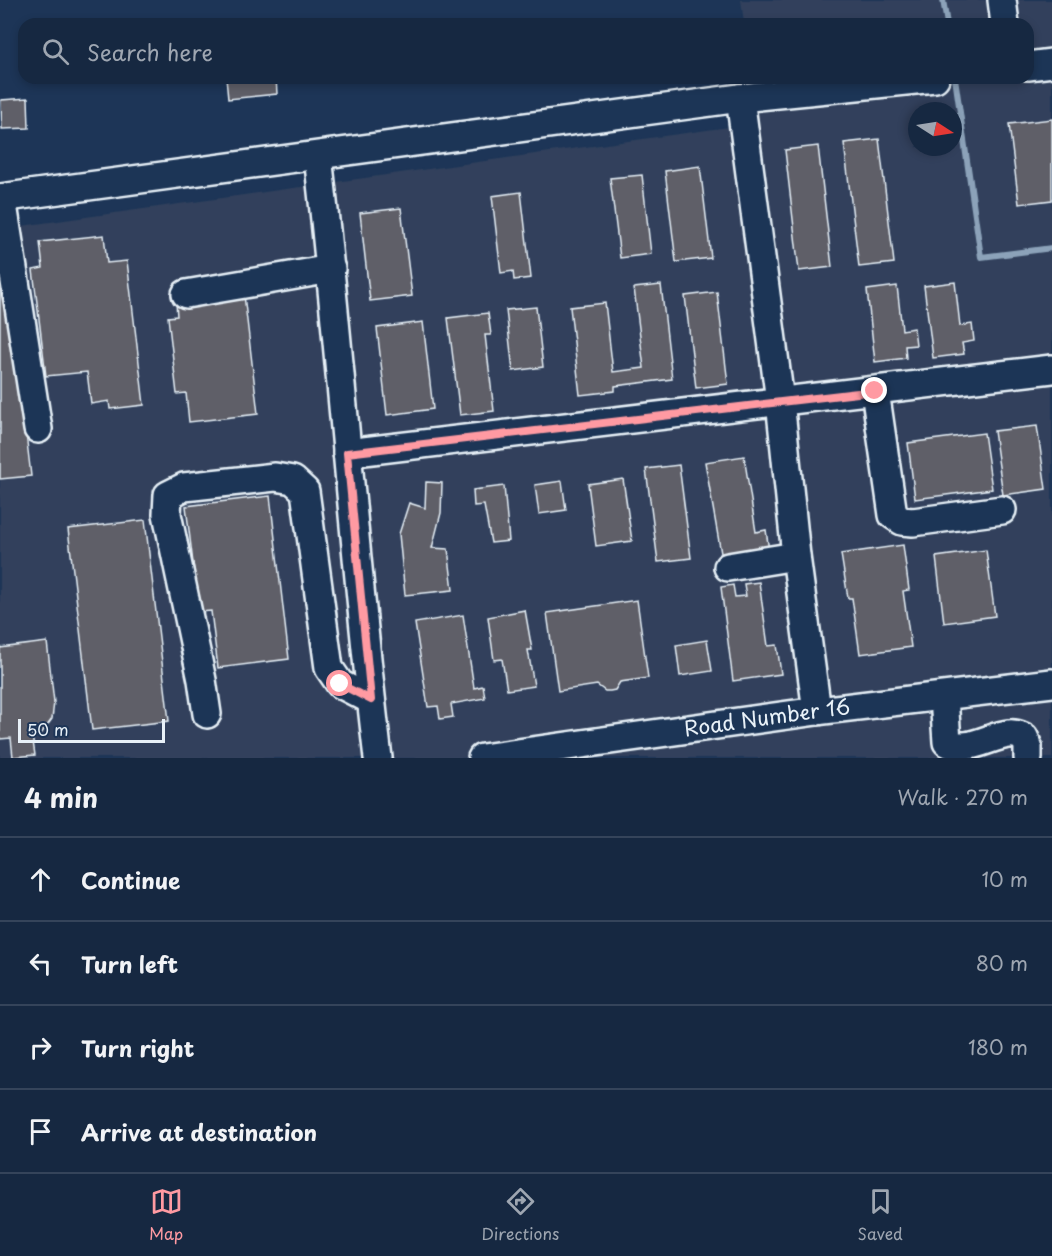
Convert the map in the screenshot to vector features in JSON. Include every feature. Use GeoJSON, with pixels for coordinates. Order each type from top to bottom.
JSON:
{"type":"FeatureCollection","features":[{"type":"Feature","properties":{"kind":"street"},"geometry":{"type":"LineString","coordinates":[[1002,0],[1004,18]]}},
{"type":"Feature","properties":{"kind":"street"},"geometry":{"type":"LineString","coordinates":[[1034,65],[1052,63]]}},
{"type":"Feature","properties":{"kind":"street"},"geometry":{"type":"LineString","coordinates":[[38,429],[1,198],[740,98],[876,84]]}},
{"type":"Feature","properties":{"kind":"street"},"geometry":{"type":"LineString","coordinates":[[740,98],[780,401],[796,556],[817,711]]}},
{"type":"Feature","properties":{"kind":"street"},"geometry":{"type":"LineString","coordinates":[[318,156],[378,758]]}},
{"type":"Feature","properties":{"kind":"street"},"geometry":{"type":"LineString","coordinates":[[186,294],[331,269]]}},
{"type":"Feature","properties":{"kind":"street"},"geometry":{"type":"LineString","coordinates":[[347,453],[1052,369]]}},
{"type":"Feature","properties":{"kind":"street"},"geometry":{"type":"LineString","coordinates":[[875,391],[893,515],[902,521],[913,522],[1002,510]]}},
{"type":"Feature","properties":{"kind":"street"},"geometry":{"type":"LineString","coordinates":[[207,714],[167,514],[168,495],[184,487],[275,477],[293,480],[305,491],[328,668],[340,684],[371,700]]}},
{"type":"Feature","properties":{"kind":"street"},"geometry":{"type":"LineString","coordinates":[[728,567],[796,556]]}},
{"type":"Feature","properties":{"kind":"street","name":"Road Number 16"},"geometry":{"type":"LineString","coordinates":[[482,758],[817,711],[944,698],[1052,683]]}},
{"type":"Feature","properties":{"kind":"street"},"geometry":{"type":"LineString","coordinates":[[944,698],[947,742],[954,752],[963,747],[1011,733],[1024,737],[1028,746],[1028,758]]}},
{"type":"Feature","properties":{"kind":"shaded area"},"geometry":{"type":"Polygon","coordinates":[[[741,0],[1052,0],[1052,758],[0,758],[0,229],[757,123],[752,84],[1034,84],[1034,18],[743,18],[741,0]]]}},
{"type":"Feature","properties":{"kind":"building"},"geometry":{"type":"Polygon","coordinates":[[[227,84],[276,84],[277,94],[228,99],[227,84]]]}},
{"type":"Feature","properties":{"kind":"building"},"geometry":{"type":"Polygon","coordinates":[[[28,98],[29,128],[2,129],[1,100],[28,98]]]}},
{"type":"Feature","properties":{"kind":"building"},"geometry":{"type":"Polygon","coordinates":[[[1052,119],[1052,200],[1019,204],[1009,124],[1052,119]]]}},
{"type":"Feature","properties":{"kind":"building"},"geometry":{"type":"Polygon","coordinates":[[[879,139],[894,263],[859,267],[844,143],[879,139]]]}},
{"type":"Feature","properties":{"kind":"building"},"geometry":{"type":"Polygon","coordinates":[[[818,146],[832,267],[799,271],[785,150],[818,146]]]}},
{"type":"Feature","properties":{"kind":"building"},"geometry":{"type":"Polygon","coordinates":[[[700,166],[711,258],[676,262],[665,171],[700,166]]]}},
{"type":"Feature","properties":{"kind":"building"},"geometry":{"type":"Polygon","coordinates":[[[642,175],[651,254],[620,258],[610,178],[642,175]]]}},
{"type":"Feature","properties":{"kind":"building"},"geometry":{"type":"Polygon","coordinates":[[[521,192],[531,278],[514,280],[513,271],[501,273],[492,196],[521,192]]]}},
{"type":"Feature","properties":{"kind":"building"},"geometry":{"type":"Polygon","coordinates":[[[401,208],[412,296],[370,301],[360,213],[401,208]]]}},
{"type":"Feature","properties":{"kind":"building"},"geometry":{"type":"Polygon","coordinates":[[[104,235],[107,263],[127,261],[144,405],[110,409],[109,401],[91,404],[87,372],[46,376],[33,270],[43,268],[40,242],[104,235]]]}},
{"type":"Feature","properties":{"kind":"building"},"geometry":{"type":"Polygon","coordinates":[[[5,255],[31,476],[0,479],[0,256],[5,255]]]}},
{"type":"Feature","properties":{"kind":"building"},"geometry":{"type":"Polygon","coordinates":[[[955,282],[960,326],[972,324],[974,341],[962,343],[964,354],[933,358],[924,286],[955,282]]]}},
{"type":"Feature","properties":{"kind":"building"},"geometry":{"type":"Polygon","coordinates":[[[661,285],[672,379],[615,386],[615,391],[580,395],[570,307],[605,303],[613,372],[644,368],[634,288],[661,285]]]}},
{"type":"Feature","properties":{"kind":"building"},"geometry":{"type":"Polygon","coordinates":[[[897,286],[902,330],[914,328],[916,345],[905,346],[906,358],[875,362],[867,290],[897,286]]]}},
{"type":"Feature","properties":{"kind":"building"},"geometry":{"type":"Polygon","coordinates":[[[717,292],[728,384],[696,388],[685,296],[717,292]]]}},
{"type":"Feature","properties":{"kind":"building"},"geometry":{"type":"Polygon","coordinates":[[[244,295],[258,414],[189,422],[186,393],[177,394],[168,317],[177,316],[176,303],[244,295]]]}},
{"type":"Feature","properties":{"kind":"building"},"geometry":{"type":"Polygon","coordinates":[[[536,307],[543,367],[513,371],[506,310],[536,307]]]}},
{"type":"Feature","properties":{"kind":"building"},"geometry":{"type":"Polygon","coordinates":[[[488,313],[491,335],[485,335],[494,411],[460,415],[448,318],[488,313]]]}},
{"type":"Feature","properties":{"kind":"building"},"geometry":{"type":"Polygon","coordinates":[[[423,322],[433,409],[387,415],[377,328],[423,322]]]}},
{"type":"Feature","properties":{"kind":"building"},"geometry":{"type":"Polygon","coordinates":[[[1037,426],[1046,489],[1003,495],[994,431],[1037,426]]]}},
{"type":"Feature","properties":{"kind":"building"},"geometry":{"type":"Polygon","coordinates":[[[984,433],[992,489],[915,499],[908,443],[984,433]]]}},
{"type":"Feature","properties":{"kind":"building"},"geometry":{"type":"Polygon","coordinates":[[[744,456],[756,532],[766,530],[769,551],[722,559],[705,462],[744,456]]]}},
{"type":"Feature","properties":{"kind":"building"},"geometry":{"type":"Polygon","coordinates":[[[679,465],[691,558],[658,562],[646,469],[679,465]]]}},
{"type":"Feature","properties":{"kind":"building"},"geometry":{"type":"Polygon","coordinates":[[[623,479],[632,541],[596,546],[588,484],[623,479]]]}},
{"type":"Feature","properties":{"kind":"building"},"geometry":{"type":"Polygon","coordinates":[[[562,481],[566,510],[539,514],[535,485],[562,481]]]}},
{"type":"Feature","properties":{"kind":"building"},"geometry":{"type":"Polygon","coordinates":[[[426,482],[442,483],[441,513],[432,548],[448,549],[453,590],[405,595],[399,534],[409,503],[425,508],[426,482]]]}},
{"type":"Feature","properties":{"kind":"building"},"geometry":{"type":"Polygon","coordinates":[[[504,486],[509,541],[491,543],[484,505],[474,506],[473,490],[504,486]]]}},
{"type":"Feature","properties":{"kind":"building"},"geometry":{"type":"Polygon","coordinates":[[[270,496],[289,659],[218,668],[211,611],[199,612],[186,506],[270,496]]]}},
{"type":"Feature","properties":{"kind":"building"},"geometry":{"type":"Polygon","coordinates":[[[145,520],[169,721],[92,730],[68,529],[145,520]]]}},
{"type":"Feature","properties":{"kind":"building"},"geometry":{"type":"Polygon","coordinates":[[[903,545],[909,590],[903,591],[911,647],[860,654],[852,598],[848,598],[841,554],[903,545]]]}},
{"type":"Feature","properties":{"kind":"building"},"geometry":{"type":"Polygon","coordinates":[[[986,550],[995,616],[944,623],[936,557],[986,550]]]}},
{"type":"Feature","properties":{"kind":"building"},"geometry":{"type":"Polygon","coordinates":[[[759,582],[768,646],[777,645],[781,674],[733,681],[721,587],[733,585],[735,597],[746,596],[744,584],[759,582]]]}},
{"type":"Feature","properties":{"kind":"building"},"geometry":{"type":"Polygon","coordinates":[[[637,600],[648,678],[620,682],[615,690],[610,691],[605,691],[597,685],[558,691],[547,613],[637,600]]]}},
{"type":"Feature","properties":{"kind":"building"},"geometry":{"type":"Polygon","coordinates":[[[525,610],[532,650],[528,650],[534,686],[507,690],[502,659],[494,660],[488,617],[525,610]]]}},
{"type":"Feature","properties":{"kind":"building"},"geometry":{"type":"Polygon","coordinates":[[[463,615],[474,688],[483,686],[485,698],[451,704],[453,717],[440,719],[438,706],[428,707],[415,623],[463,615]]]}},
{"type":"Feature","properties":{"kind":"building"},"geometry":{"type":"Polygon","coordinates":[[[707,640],[712,671],[680,676],[676,645],[707,640]]]}},
{"type":"Feature","properties":{"kind":"building"},"geometry":{"type":"Polygon","coordinates":[[[47,642],[54,702],[52,719],[41,734],[32,735],[35,755],[13,757],[11,738],[0,739],[0,648],[47,642]]]}},
{"type":"Feature","properties":{"kind":"waterway"},"geometry":{"type":"LineString","coordinates":[[943,0],[946,18]]}},
{"type":"Feature","properties":{"kind":"waterway"},"geometry":{"type":"LineString","coordinates":[[956,84],[981,257],[1052,248]]}},
{"type":"Feature","properties":{"kind":"route"},"geometry":{"type":"LineString","coordinates":[[340,684],[371,700],[347,453],[875,391]]}}]}
